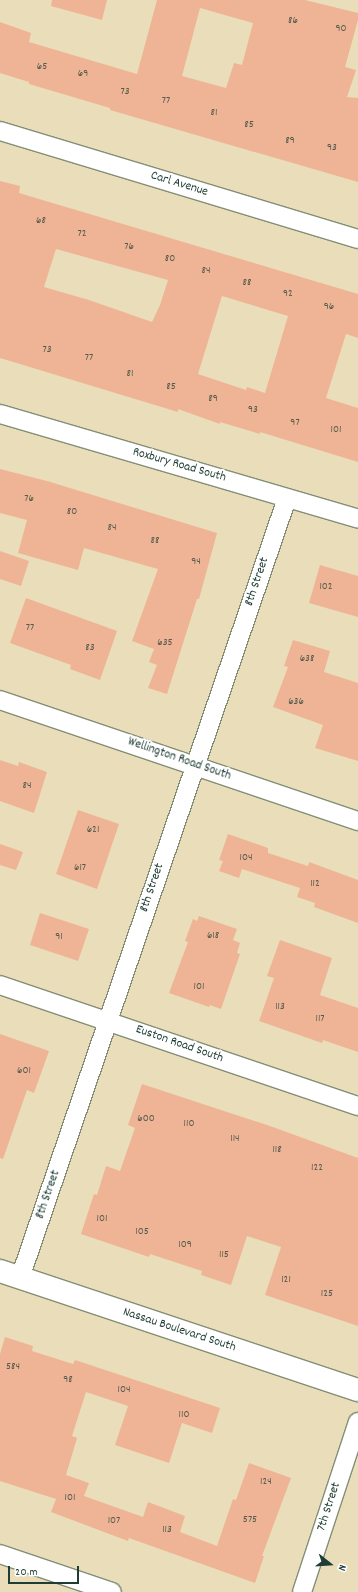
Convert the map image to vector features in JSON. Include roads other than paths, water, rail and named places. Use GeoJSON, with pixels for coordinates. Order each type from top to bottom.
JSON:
{"type":"FeatureCollection","features":[{"type":"Feature","properties":{"kind":"main road","name":"Nassau Boulevard South"},"geometry":{"type":"LineString","coordinates":[[10,1275],[358,1390]]}},
{"type":"Feature","properties":{"kind":"street","name":"Carl Avenue"},"geometry":{"type":"LineString","coordinates":[[0,131],[358,239]]}},
{"type":"Feature","properties":{"kind":"street","name":"Roxbury Road South"},"geometry":{"type":"LineString","coordinates":[[0,414],[358,519]]}},
{"type":"Feature","properties":{"kind":"street","name":"8th Street"},"geometry":{"type":"LineString","coordinates":[[10,1275],[108,1021],[287,498]]}},
{"type":"Feature","properties":{"kind":"street","name":"Wellington Road South"},"geometry":{"type":"LineString","coordinates":[[0,700],[358,821]]}},
{"type":"Feature","properties":{"kind":"street","name":"Euston Road South"},"geometry":{"type":"LineString","coordinates":[[0,985],[358,1106]]}},
{"type":"Feature","properties":{"kind":"street","name":"7th Street"},"geometry":{"type":"LineString","coordinates":[[302,1592],[358,1422]]}},
{"type":"Feature","properties":{"kind":"street"},"geometry":{"type":"LineString","coordinates":[[0,1554],[112,1592]]}}]}
